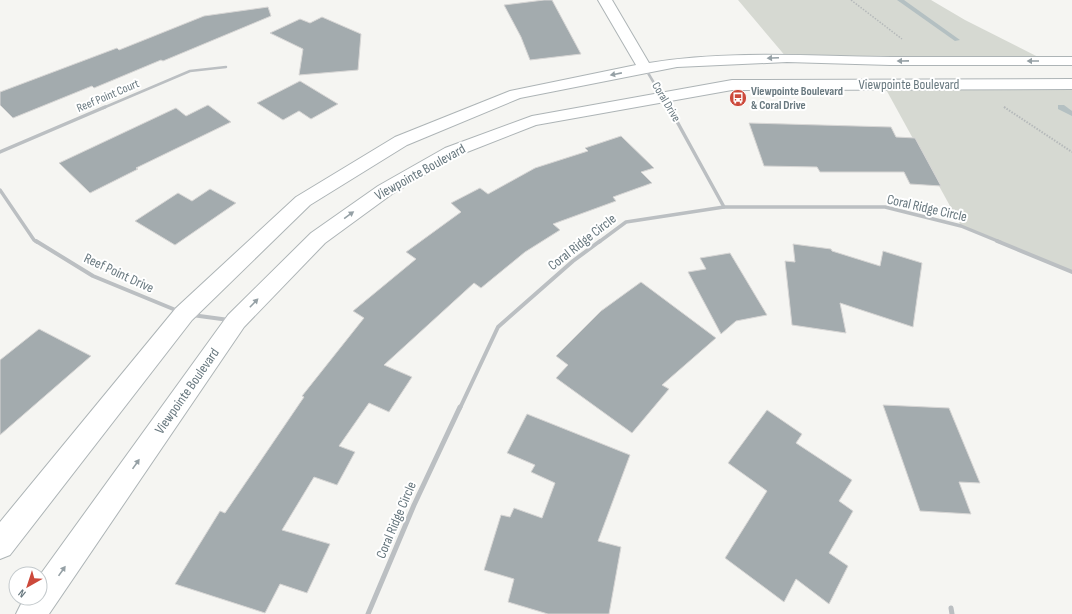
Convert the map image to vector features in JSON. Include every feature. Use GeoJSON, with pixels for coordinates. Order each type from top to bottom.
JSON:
{"type":"FeatureCollection","features":[{"type":"Feature","properties":{"kind":"street","name":"Coral Drive"},"geometry":{"type":"LineString","coordinates":[[605,0],[663,97],[724,207]]}},
{"type":"Feature","properties":{"kind":"street","name":"Viewpointe Boulevard"},"geometry":{"type":"LineString","coordinates":[[0,545],[184,314],[303,201],[401,141],[516,94],[677,63],[787,58],[890,61],[1072,62]]}},
{"type":"Feature","properties":{"kind":"street","name":"Reef Point Court"},"geometry":{"type":"LineString","coordinates":[[0,152],[190,71],[226,66]]}},
{"type":"Feature","properties":{"kind":"street","name":"Viewpointe Boulevard"},"geometry":{"type":"LineString","coordinates":[[32,614],[236,321],[318,238],[385,190],[451,152],[532,121],[732,85],[1072,84]]}},
{"type":"Feature","properties":{"kind":"street","name":"Reef Point Drive"},"geometry":{"type":"LineString","coordinates":[[0,190],[34,240],[93,276],[184,314],[236,321]]}},
{"type":"Feature","properties":{"kind":"street","name":"Coral Ridge Circle"},"geometry":{"type":"LineString","coordinates":[[368,614],[414,505],[498,327],[573,261],[626,222],[724,207],[885,208],[961,226],[1072,272]]}},
{"type":"Feature","properties":{"kind":"shaded area"},"geometry":{"type":"Polygon","coordinates":[[[738,0],[931,0],[965,20],[1046,61],[787,58],[738,0]]]}},
{"type":"Feature","properties":{"kind":"shaded area"},"geometry":{"type":"Polygon","coordinates":[[[883,84],[1072,84],[1072,272],[961,226],[883,84]]]}},
{"type":"Feature","properties":{"kind":"building"},"geometry":{"type":"Polygon","coordinates":[[[552,0],[581,54],[530,60],[521,37],[504,5],[552,0]]]}},
{"type":"Feature","properties":{"kind":"building"},"geometry":{"type":"Polygon","coordinates":[[[268,7],[271,16],[163,61],[161,60],[94,88],[92,86],[13,118],[0,105],[0,92],[117,48],[119,50],[204,16],[268,7]]]}},
{"type":"Feature","properties":{"kind":"building"},"geometry":{"type":"Polygon","coordinates":[[[322,17],[361,34],[358,70],[299,75],[303,49],[270,33],[300,19],[310,23],[322,17]]]}},
{"type":"Feature","properties":{"kind":"building"},"geometry":{"type":"Polygon","coordinates":[[[300,81],[338,104],[311,119],[299,111],[283,120],[257,103],[300,81]]]}},
{"type":"Feature","properties":{"kind":"building"},"geometry":{"type":"Polygon","coordinates":[[[208,105],[231,122],[136,168],[138,169],[90,193],[59,163],[176,108],[186,116],[208,105]]]}},
{"type":"Feature","properties":{"kind":"building"},"geometry":{"type":"Polygon","coordinates":[[[749,123],[891,127],[896,137],[915,138],[941,186],[910,184],[904,172],[820,172],[817,167],[764,166],[749,123]]]}},
{"type":"Feature","properties":{"kind":"building"},"geometry":{"type":"Polygon","coordinates":[[[621,136],[654,168],[641,172],[652,183],[613,197],[616,201],[553,224],[560,230],[525,252],[481,288],[474,283],[384,365],[412,377],[389,412],[369,403],[339,446],[355,452],[337,485],[314,477],[282,530],[330,544],[307,593],[280,584],[265,613],[175,584],[220,511],[225,513],[304,397],[302,396],[364,318],[353,311],[416,259],[406,252],[461,212],[451,203],[480,188],[488,194],[535,168],[588,151],[585,148],[621,136]]]}},
{"type":"Feature","properties":{"kind":"building"},"geometry":{"type":"Polygon","coordinates":[[[210,189],[236,203],[175,245],[135,221],[178,193],[192,201],[210,189]]]}},
{"type":"Feature","properties":{"kind":"building"},"geometry":{"type":"Polygon","coordinates":[[[793,244],[831,249],[832,251],[880,266],[883,251],[922,263],[913,327],[840,303],[846,333],[792,325],[785,261],[795,262],[793,244]]]}},
{"type":"Feature","properties":{"kind":"building"},"geometry":{"type":"Polygon","coordinates":[[[730,253],[767,315],[736,321],[721,334],[688,272],[706,269],[700,258],[730,253]]]}},
{"type":"Feature","properties":{"kind":"building"},"geometry":{"type":"Polygon","coordinates":[[[641,282],[716,338],[662,385],[669,389],[632,433],[556,378],[568,365],[556,356],[601,311],[641,282]]]}},
{"type":"Feature","properties":{"kind":"building"},"geometry":{"type":"Polygon","coordinates":[[[39,329],[91,356],[0,435],[0,360],[39,329]]]}},
{"type":"Feature","properties":{"kind":"building"},"geometry":{"type":"Polygon","coordinates":[[[883,405],[949,408],[980,483],[959,482],[971,514],[920,511],[883,405]]]}},
{"type":"Feature","properties":{"kind":"building"},"geometry":{"type":"Polygon","coordinates":[[[767,410],[802,434],[796,443],[852,480],[839,501],[853,511],[829,553],[848,566],[829,604],[796,579],[784,602],[725,558],[767,491],[728,463],[767,410]]]}},
{"type":"Feature","properties":{"kind":"building"},"geometry":{"type":"Polygon","coordinates":[[[527,414],[630,455],[598,541],[621,547],[609,614],[548,614],[508,602],[514,579],[484,570],[501,515],[510,517],[514,508],[542,518],[555,483],[531,472],[535,465],[507,453],[527,414]]]}},
{"type":"Feature","properties":{"kind":"waterway"},"geometry":{"type":"LineString","coordinates":[[900,0],[957,40]]}},
{"type":"Feature","properties":{"kind":"waterway"},"geometry":{"type":"LineString","coordinates":[[1061,107],[1072,114]]}},
{"type":"Feature","properties":{"kind":"place","name":"Viewpointe Boulevard & Coral Drive"},"geometry":{"type":"Point","coordinates":[738,98]}}]}
